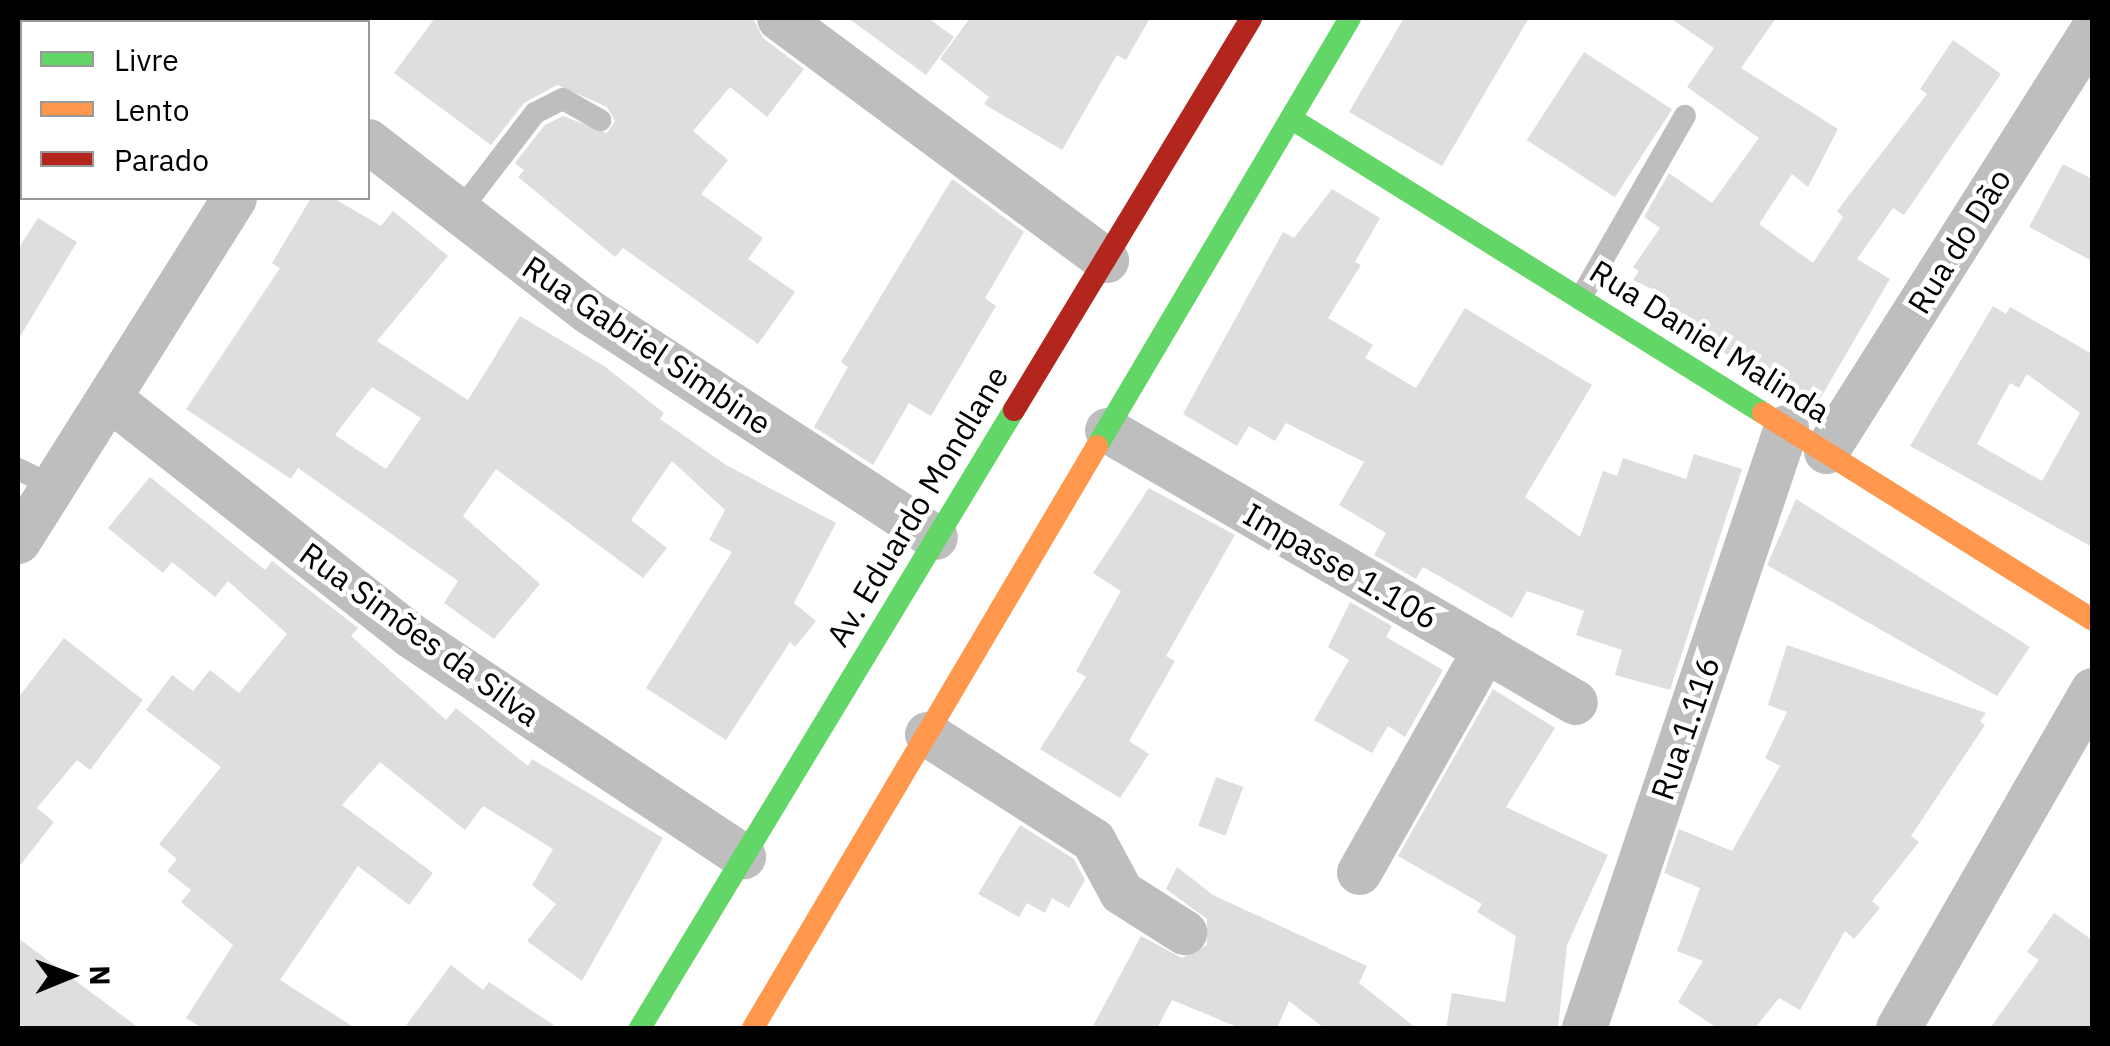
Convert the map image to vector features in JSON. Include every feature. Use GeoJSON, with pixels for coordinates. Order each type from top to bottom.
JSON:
{"type":"FeatureCollection","features":[{"type":"Feature","properties":{"kind":"main road","name":"Av. Eduardo Mondlane"},"geometry":{"type":"LineString","coordinates":[[640,1028],[1251,18]]}},
{"type":"Feature","properties":{"kind":"main road"},"geometry":{"type":"LineString","coordinates":[[753,1028],[1350,18]]}},
{"type":"Feature","properties":{"kind":"main road","name":"Rua Daniel Malinda"},"geometry":{"type":"LineString","coordinates":[[1292,119],[2092,619]]}},
{"type":"Feature","properties":{"kind":"street"},"geometry":{"type":"LineString","coordinates":[[779,18],[1106,260]]}},
{"type":"Feature","properties":{"kind":"street","name":"Rua do Dão"},"geometry":{"type":"LineString","coordinates":[[1826,451],[2092,30]]}},
{"type":"Feature","properties":{"kind":"street","name":"Rua Gabriel Simbine"},"geometry":{"type":"LineString","coordinates":[[370,143],[588,311],[935,537]]}},
{"type":"Feature","properties":{"kind":"street"},"geometry":{"type":"LineString","coordinates":[[18,541],[35,478],[108,398],[233,200]]}},
{"type":"Feature","properties":{"kind":"street","name":"Rua Simões da Silva"},"geometry":{"type":"LineString","coordinates":[[108,398],[410,635],[743,856]]}},
{"type":"Feature","properties":{"kind":"street","name":"Rua 1.116"},"geometry":{"type":"LineString","coordinates":[[1584,1028],[1786,427]]}},
{"type":"Feature","properties":{"kind":"street","name":"Impasse 1.106"},"geometry":{"type":"LineString","coordinates":[[1107,430],[1575,702]]}},
{"type":"Feature","properties":{"kind":"street"},"geometry":{"type":"LineString","coordinates":[[1359,872],[1485,649]]}},
{"type":"Feature","properties":{"kind":"street"},"geometry":{"type":"LineString","coordinates":[[1900,1028],[2092,690]]}},
{"type":"Feature","properties":{"kind":"street"},"geometry":{"type":"LineString","coordinates":[[927,734],[1093,840],[1121,892],[1184,932]]}},
{"type":"Feature","properties":{"kind":"lane"},"geometry":{"type":"LineString","coordinates":[[459,212],[535,114],[562,100],[600,120]]}},
{"type":"Feature","properties":{"kind":"lane"},"geometry":{"type":"LineString","coordinates":[[1580,299],[1685,116]]}},
{"type":"Feature","properties":{"kind":"building"},"geometry":{"type":"Polygon","coordinates":[[[435,18],[753,18],[763,38],[804,69],[767,117],[730,87],[693,131],[728,160],[701,194],[763,238],[748,259],[795,292],[758,344],[623,248],[615,257],[518,177],[524,170],[515,163],[545,125],[563,116],[607,133],[615,121],[607,107],[557,85],[524,103],[491,145],[394,73],[435,18]]]}},
{"type":"Feature","properties":{"kind":"building"},"geometry":{"type":"Polygon","coordinates":[[[848,18],[928,18],[954,37],[926,75],[848,18]]]}},
{"type":"Feature","properties":{"kind":"building"},"geometry":{"type":"Polygon","coordinates":[[[970,18],[1150,18],[1126,60],[1117,55],[1062,150],[984,104],[989,97],[940,59],[970,18]]]}},
{"type":"Feature","properties":{"kind":"building"},"geometry":{"type":"Polygon","coordinates":[[[1404,18],[1529,18],[1442,166],[1349,112],[1404,18]]]}},
{"type":"Feature","properties":{"kind":"building"},"geometry":{"type":"Polygon","coordinates":[[[1670,18],[1776,18],[1741,68],[1838,129],[1808,187],[1792,174],[1759,224],[1813,263],[1843,217],[1837,211],[1927,94],[1920,89],[1953,40],[2001,74],[1904,215],[1893,208],[1857,259],[1890,279],[1814,409],[1659,312],[1665,295],[1633,280],[1639,271],[1633,267],[1660,228],[1644,217],[1669,173],[1712,203],[1759,138],[1687,87],[1714,48],[1670,18]]]}},
{"type":"Feature","properties":{"kind":"building"},"geometry":{"type":"Polygon","coordinates":[[[1584,52],[1672,109],[1615,197],[1527,140],[1584,52]]]}},
{"type":"Feature","properties":{"kind":"building"},"geometry":{"type":"Polygon","coordinates":[[[2063,164],[2092,179],[2092,261],[2029,227],[2063,164]]]}},
{"type":"Feature","properties":{"kind":"building"},"geometry":{"type":"Polygon","coordinates":[[[952,179],[1024,232],[985,298],[996,306],[931,416],[909,403],[873,465],[814,427],[848,367],[841,362],[952,179]]]}},
{"type":"Feature","properties":{"kind":"building"},"geometry":{"type":"Polygon","coordinates":[[[1332,189],[1380,218],[1355,262],[1361,265],[1328,318],[1373,345],[1365,358],[1416,388],[1465,308],[1592,385],[1525,497],[1580,537],[1603,471],[1617,476],[1623,458],[1686,479],[1694,454],[1742,469],[1670,690],[1615,675],[1622,650],[1576,635],[1584,611],[1527,591],[1512,618],[1423,567],[1416,579],[1374,555],[1386,533],[1339,505],[1364,462],[1286,423],[1275,441],[1249,426],[1237,446],[1183,414],[1283,232],[1294,238],[1332,189]]]}},
{"type":"Feature","properties":{"kind":"building"},"geometry":{"type":"Polygon","coordinates":[[[310,200],[336,200],[381,226],[393,211],[448,256],[377,341],[468,400],[520,316],[604,366],[664,413],[660,419],[726,465],[836,523],[794,603],[816,621],[795,647],[790,642],[726,740],[646,688],[732,552],[709,540],[725,510],[672,461],[631,520],[667,548],[643,578],[496,469],[463,516],[540,584],[494,639],[444,603],[458,581],[298,468],[291,479],[186,409],[280,268],[272,263],[310,200]],[[372,387],[335,435],[386,469],[421,418],[372,387]]]}},
{"type":"Feature","properties":{"kind":"building"},"geometry":{"type":"Polygon","coordinates":[[[38,218],[77,242],[18,340],[18,249],[38,218]]]}},
{"type":"Feature","properties":{"kind":"building"},"geometry":{"type":"Polygon","coordinates":[[[1993,306],[2006,314],[2010,307],[2092,354],[2092,547],[1910,446],[1993,306]],[[2027,374],[2019,388],[2010,383],[1977,444],[2042,481],[2080,413],[2027,374]]]}},
{"type":"Feature","properties":{"kind":"building"},"geometry":{"type":"Polygon","coordinates":[[[150,477],[265,570],[272,561],[358,628],[351,636],[446,720],[456,708],[528,766],[532,759],[663,838],[582,981],[527,941],[556,904],[532,885],[553,849],[483,806],[465,830],[380,762],[342,805],[433,873],[409,905],[358,866],[280,980],[355,1028],[202,1028],[186,1018],[233,945],[181,902],[191,890],[167,871],[177,859],[159,844],[221,767],[146,710],[172,675],[193,691],[210,670],[239,693],[287,634],[228,581],[215,597],[172,562],[163,573],[108,528],[150,477]]]}},
{"type":"Feature","properties":{"kind":"building"},"geometry":{"type":"Polygon","coordinates":[[[1149,488],[1235,535],[1166,656],[1175,661],[1129,741],[1149,754],[1120,798],[1040,749],[1086,677],[1076,671],[1121,591],[1093,573],[1149,488]]]}},
{"type":"Feature","properties":{"kind":"building"},"geometry":{"type":"Polygon","coordinates":[[[1796,499],[2030,647],[1997,696],[1767,565],[1796,499]]]}},
{"type":"Feature","properties":{"kind":"building"},"geometry":{"type":"Polygon","coordinates":[[[1350,602],[1392,626],[1386,637],[1443,670],[1405,737],[1388,726],[1372,753],[1314,720],[1349,660],[1328,647],[1350,602]]]}},
{"type":"Feature","properties":{"kind":"building"},"geometry":{"type":"Polygon","coordinates":[[[64,638],[143,700],[90,770],[77,760],[37,808],[54,822],[18,868],[18,698],[64,638]]]}},
{"type":"Feature","properties":{"kind":"building"},"geometry":{"type":"Polygon","coordinates":[[[1787,645],[1986,713],[1980,721],[1985,725],[1911,836],[1919,842],[1872,901],[1880,908],[1854,939],[1845,931],[1800,1010],[1779,998],[1755,1028],[1717,1028],[1678,1002],[1703,961],[1677,951],[1700,888],[1664,873],[1679,829],[1732,851],[1780,766],[1765,758],[1787,712],[1768,705],[1787,645]]]}},
{"type":"Feature","properties":{"kind":"building"},"geometry":{"type":"Polygon","coordinates":[[[1493,689],[1555,728],[1506,807],[1608,855],[1567,945],[1558,1028],[1446,1028],[1452,993],[1505,1002],[1516,936],[1477,912],[1482,904],[1398,856],[1493,689]]]}},
{"type":"Feature","properties":{"kind":"building"},"geometry":{"type":"Polygon","coordinates":[[[1216,777],[1243,787],[1225,836],[1198,826],[1216,777]]]}},
{"type":"Feature","properties":{"kind":"building"},"geometry":{"type":"Polygon","coordinates":[[[1020,825],[1074,859],[1085,880],[1069,908],[1052,898],[1045,913],[1027,903],[1019,917],[978,894],[1020,825]]]}},
{"type":"Feature","properties":{"kind":"building"},"geometry":{"type":"Polygon","coordinates":[[[1177,867],[1213,895],[1367,966],[1359,983],[1416,1028],[1324,1028],[1289,1001],[1277,1028],[1240,1028],[1172,1000],[1157,1028],[1092,1028],[1141,936],[1182,958],[1207,945],[1207,919],[1166,889],[1177,867]]]}},
{"type":"Feature","properties":{"kind":"building"},"geometry":{"type":"Polygon","coordinates":[[[2054,913],[2092,940],[2092,1028],[1990,1028],[2039,960],[2027,952],[2054,913]]]}},
{"type":"Feature","properties":{"kind":"building"},"geometry":{"type":"Polygon","coordinates":[[[18,938],[139,1028],[18,1028],[18,938]]]}},
{"type":"Feature","properties":{"kind":"building"},"geometry":{"type":"Polygon","coordinates":[[[451,965],[483,990],[489,982],[558,1028],[404,1028],[451,965]]]}},
{"type":"Feature","properties":{"kind":"traffic: fast"},"geometry":{"type":"LineString","coordinates":[[1097,446],[1350,18]]}},
{"type":"Feature","properties":{"kind":"traffic: fast"},"geometry":{"type":"LineString","coordinates":[[1292,119],[1763,413]]}},
{"type":"Feature","properties":{"kind":"traffic: fast"},"geometry":{"type":"LineString","coordinates":[[640,1028],[1014,410]]}},
{"type":"Feature","properties":{"kind":"traffic: slow"},"geometry":{"type":"LineString","coordinates":[[1763,413],[2092,619]]}},
{"type":"Feature","properties":{"kind":"traffic: slow"},"geometry":{"type":"LineString","coordinates":[[753,1028],[1097,446]]}},
{"type":"Feature","properties":{"kind":"traffic: jam"},"geometry":{"type":"LineString","coordinates":[[1014,410],[1251,18]]}}]}
